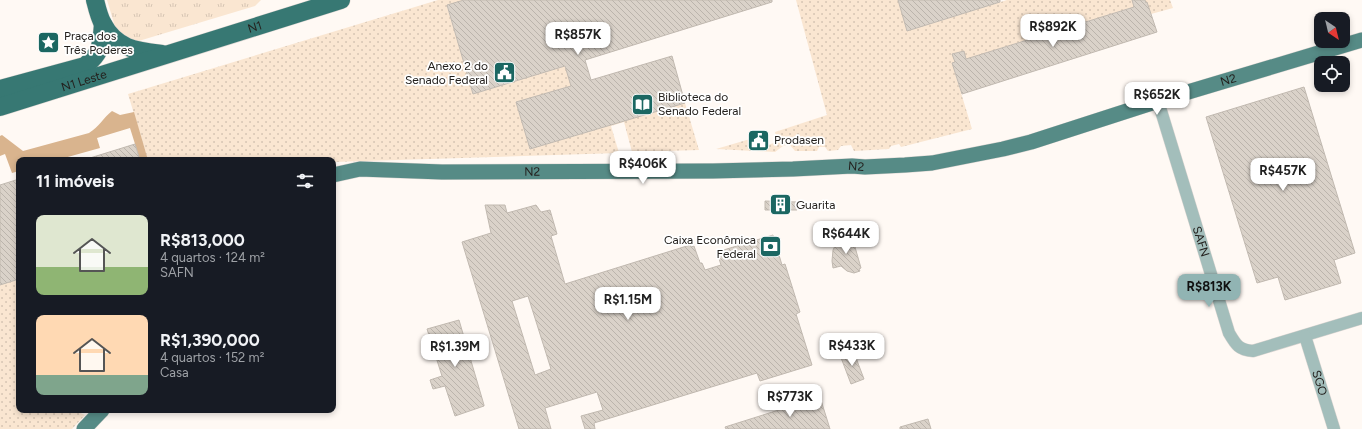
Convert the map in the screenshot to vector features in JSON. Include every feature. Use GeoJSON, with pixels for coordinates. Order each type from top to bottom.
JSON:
{"type":"FeatureCollection","features":[{"type":"Feature","properties":{"kind":"highway"},"geometry":{"type":"LineString","coordinates":[[95,0],[103,24],[112,36],[125,47],[134,50],[168,54]]}},
{"type":"Feature","properties":{"kind":"highway","name":"N1"},"geometry":{"type":"LineString","coordinates":[[168,54],[341,0]]}},
{"type":"Feature","properties":{"kind":"highway","name":"N1 Leste"},"geometry":{"type":"LineString","coordinates":[[0,89],[85,66],[96,57],[101,46],[103,24]]}},
{"type":"Feature","properties":{"kind":"highway","name":"N1 Leste"},"geometry":{"type":"LineString","coordinates":[[0,108],[168,54]]}},
{"type":"Feature","properties":{"kind":"main road","name":"N2"},"geometry":{"type":"LineString","coordinates":[[336,174],[360,169],[442,172],[713,171],[912,164],[962,157],[1023,145],[1158,101],[1362,40]]}},
{"type":"Feature","properties":{"kind":"main road"},"geometry":{"type":"LineString","coordinates":[[84,429],[99,413]]}},
{"type":"Feature","properties":{"kind":"street","name":"SAFN"},"geometry":{"type":"LineString","coordinates":[[1158,101],[1229,333],[1234,343],[1246,350],[1254,351],[1362,318]]}},
{"type":"Feature","properties":{"kind":"street","name":"SGO"},"geometry":{"type":"LineString","coordinates":[[1306,336],[1334,429]]}},
{"type":"Feature","properties":{"kind":"green space"},"geometry":{"type":"Polygon","coordinates":[[[107,0],[261,0],[255,6],[132,43],[116,30],[107,0]]]}},
{"type":"Feature","properties":{"kind":"green space"},"geometry":{"type":"Polygon","coordinates":[[[438,0],[464,0],[447,6],[473,94],[565,66],[571,86],[516,102],[530,149],[685,103],[699,150],[632,152],[624,122],[611,126],[619,153],[336,162],[336,157],[147,157],[128,94],[438,0]]]}},
{"type":"Feature","properties":{"kind":"green space"},"geometry":{"type":"Polygon","coordinates":[[[796,0],[898,0],[907,31],[1007,0],[1132,0],[1134,7],[966,59],[964,51],[952,54],[961,60],[952,63],[972,129],[901,147],[899,144],[891,146],[889,149],[854,151],[851,145],[841,146],[838,150],[828,151],[825,147],[819,147],[817,151],[795,151],[789,144],[783,146],[775,152],[716,149],[750,139],[752,150],[777,142],[775,132],[827,115],[796,0]]]}},
{"type":"Feature","properties":{"kind":"green space"},"geometry":{"type":"Polygon","coordinates":[[[1145,0],[1170,0],[1173,8],[1151,14],[1147,3],[1139,5],[1145,0]]]}},
{"type":"Feature","properties":{"kind":"green space"},"geometry":{"type":"Polygon","coordinates":[[[16,280],[16,413],[81,413],[85,415],[72,429],[0,429],[0,285],[16,280]]]}},
{"type":"Feature","properties":{"kind":"shaded area"},"geometry":{"type":"Polygon","coordinates":[[[112,111],[120,115],[134,112],[147,157],[139,157],[130,128],[97,138],[100,148],[68,157],[16,157],[16,172],[12,173],[5,154],[0,156],[0,136],[2,135],[23,151],[89,133],[112,111]]]}},
{"type":"Feature","properties":{"kind":"building","name":"Anexo 2 do Senado Federal"},"geometry":{"type":"Polygon","coordinates":[[[464,0],[772,0],[772,2],[585,60],[591,80],[672,56],[685,103],[530,149],[516,102],[571,86],[565,66],[473,94],[447,5],[464,0]]]}},
{"type":"Feature","properties":{"kind":"building"},"geometry":{"type":"Polygon","coordinates":[[[898,0],[1000,0],[1000,2],[907,31],[898,0]]]}},
{"type":"Feature","properties":{"kind":"building"},"geometry":{"type":"Polygon","coordinates":[[[1132,0],[1145,0],[1146,3],[1147,2],[1157,32],[962,94],[952,63],[955,62],[952,54],[964,51],[966,59],[1134,7],[1132,0]]]}},
{"type":"Feature","properties":{"kind":"building"},"geometry":{"type":"Polygon","coordinates":[[[1304,87],[1355,253],[1334,260],[1341,283],[1285,300],[1278,277],[1257,283],[1206,117],[1304,87]]]}},
{"type":"Feature","properties":{"kind":"building"},"geometry":{"type":"Polygon","coordinates":[[[135,144],[139,157],[93,157],[135,144]]]}},
{"type":"Feature","properties":{"kind":"building"},"geometry":{"type":"Polygon","coordinates":[[[16,180],[16,280],[0,285],[0,185],[16,180]]]}},
{"type":"Feature","properties":{"kind":"building"},"geometry":{"type":"Polygon","coordinates":[[[765,201],[797,202],[797,210],[765,210],[765,201]]]}},
{"type":"Feature","properties":{"kind":"building"},"geometry":{"type":"Polygon","coordinates":[[[485,205],[505,205],[507,213],[536,205],[541,212],[550,210],[557,234],[551,236],[565,284],[690,245],[691,247],[694,246],[700,263],[702,263],[705,270],[721,265],[717,252],[773,235],[782,265],[785,264],[800,312],[796,314],[812,365],[760,381],[757,373],[594,423],[595,429],[585,429],[581,416],[603,410],[597,392],[545,408],[551,429],[519,429],[462,242],[491,233],[485,205]],[[528,296],[512,301],[535,375],[551,369],[528,296]]]}},
{"type":"Feature","properties":{"kind":"building"},"geometry":{"type":"Polygon","coordinates":[[[851,233],[861,268],[859,269],[860,271],[854,273],[847,271],[841,266],[833,268],[832,261],[833,250],[836,244],[842,238],[851,233]]]}},
{"type":"Feature","properties":{"kind":"building"},"geometry":{"type":"Polygon","coordinates":[[[459,320],[484,406],[455,416],[445,386],[433,389],[430,380],[442,376],[427,329],[459,320]]]}},
{"type":"Feature","properties":{"kind":"building"},"geometry":{"type":"Polygon","coordinates":[[[853,350],[864,379],[851,384],[840,355],[853,350]]]}},
{"type":"Feature","properties":{"kind":"building"},"geometry":{"type":"Polygon","coordinates":[[[820,397],[830,429],[726,429],[725,427],[820,397]]]}},
{"type":"Feature","properties":{"kind":"building"},"geometry":{"type":"Polygon","coordinates":[[[928,419],[931,429],[900,429],[900,427],[928,419]]]}},
{"type":"Feature","properties":{"kind":"place","name":"Praça dos Três Poderes"},"geometry":{"type":"Point","coordinates":[48,43]}},
{"type":"Feature","properties":{"kind":"place","name":"Anexo 2 do Senado Federal"},"geometry":{"type":"Point","coordinates":[504,73]}},
{"type":"Feature","properties":{"kind":"place","name":"Biblioteca do Senado Federal"},"geometry":{"type":"Point","coordinates":[643,104]}},
{"type":"Feature","properties":{"kind":"place","name":"Prodasen"},"geometry":{"type":"Point","coordinates":[759,140]}},
{"type":"Feature","properties":{"kind":"place","name":"Guarita"},"geometry":{"type":"Point","coordinates":[780,205]}},
{"type":"Feature","properties":{"kind":"place","name":"Caixa Econômica Federal"},"geometry":{"type":"Point","coordinates":[771,247]}}]}
